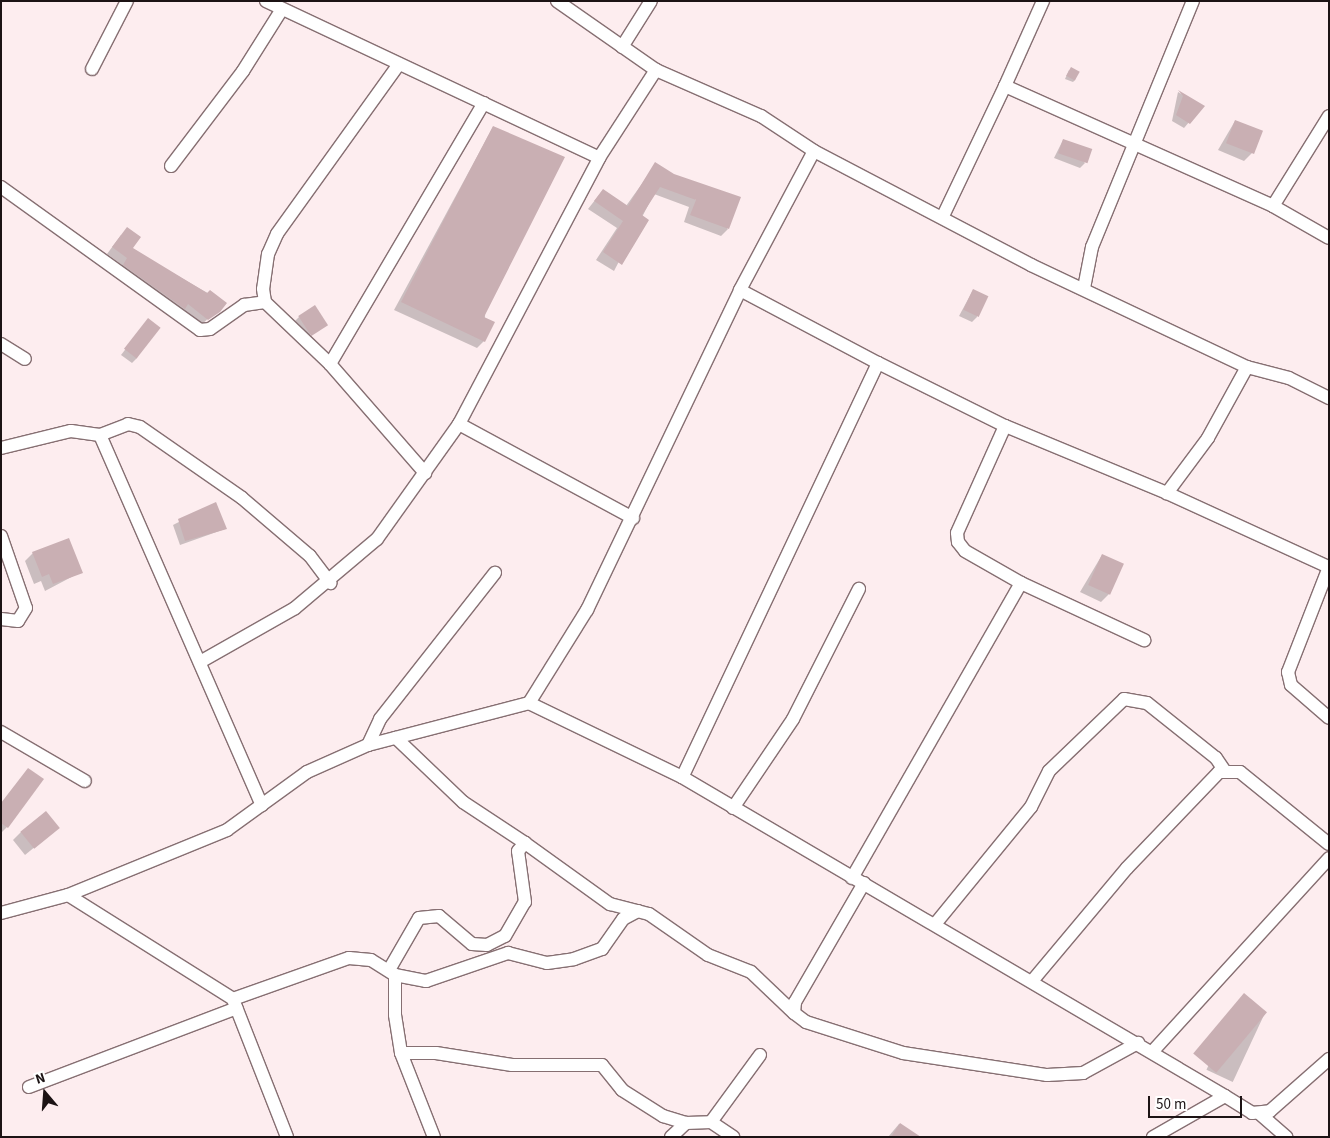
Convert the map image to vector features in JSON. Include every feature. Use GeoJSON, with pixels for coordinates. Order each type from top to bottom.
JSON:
{"type":"FeatureCollection","features":[{"type":"Feature","properties":{"kind":"street"},"geometry":{"type":"LineString","coordinates":[[92,69],[127,1]]}},
{"type":"Feature","properties":{"kind":"street"},"geometry":{"type":"LineString","coordinates":[[266,1],[599,158]]}},
{"type":"Feature","properties":{"kind":"street"},"geometry":{"type":"LineString","coordinates":[[557,1],[656,70],[761,116],[814,151],[942,216],[1031,265],[1084,288],[1247,367],[1289,378],[1329,398]]}},
{"type":"Feature","properties":{"kind":"street"},"geometry":{"type":"LineString","coordinates":[[622,47],[651,1]]}},
{"type":"Feature","properties":{"kind":"street"},"geometry":{"type":"LineString","coordinates":[[942,216],[1005,86],[1042,1]]}},
{"type":"Feature","properties":{"kind":"street"},"geometry":{"type":"LineString","coordinates":[[1084,288],[1092,247],[1137,142],[1193,1]]}},
{"type":"Feature","properties":{"kind":"street"},"geometry":{"type":"LineString","coordinates":[[171,166],[243,72],[282,9]]}},
{"type":"Feature","properties":{"kind":"street"},"geometry":{"type":"LineString","coordinates":[[398,64],[277,234],[268,254],[265,302],[330,364],[425,473]]}},
{"type":"Feature","properties":{"kind":"street"},"geometry":{"type":"LineString","coordinates":[[200,662],[330,583],[377,539],[459,424],[599,158],[656,70]]}},
{"type":"Feature","properties":{"kind":"street"},"geometry":{"type":"LineString","coordinates":[[1005,86],[1137,142],[1273,206],[1329,238]]}},
{"type":"Feature","properties":{"kind":"street"},"geometry":{"type":"LineString","coordinates":[[330,364],[484,103]]}},
{"type":"Feature","properties":{"kind":"street"},"geometry":{"type":"LineString","coordinates":[[1273,206],[1329,116]]}},
{"type":"Feature","properties":{"kind":"street"},"geometry":{"type":"LineString","coordinates":[[529,703],[588,610],[740,290],[814,151]]}},
{"type":"Feature","properties":{"kind":"street"},"geometry":{"type":"LineString","coordinates":[[1,187],[200,330],[210,329],[244,305],[265,302]]}},
{"type":"Feature","properties":{"kind":"street"},"geometry":{"type":"LineString","coordinates":[[740,290],[878,363],[1005,426],[1167,493],[1329,567],[1288,672],[1291,685],[1329,718]]}},
{"type":"Feature","properties":{"kind":"street"},"geometry":{"type":"LineString","coordinates":[[1,344],[25,359]]}},
{"type":"Feature","properties":{"kind":"street"},"geometry":{"type":"LineString","coordinates":[[682,777],[878,363]]}},
{"type":"Feature","properties":{"kind":"street"},"geometry":{"type":"LineString","coordinates":[[1167,493],[1208,438],[1247,367]]}},
{"type":"Feature","properties":{"kind":"street"},"geometry":{"type":"LineString","coordinates":[[1,448],[71,431],[100,435],[128,424],[140,427],[242,498],[310,556],[330,583]]}},
{"type":"Feature","properties":{"kind":"street"},"geometry":{"type":"LineString","coordinates":[[459,424],[633,518]]}},
{"type":"Feature","properties":{"kind":"street"},"geometry":{"type":"LineString","coordinates":[[1005,426],[957,533],[958,542],[965,552],[1022,583],[1144,640]]}},
{"type":"Feature","properties":{"kind":"street"},"geometry":{"type":"LineString","coordinates":[[100,435],[262,805]]}},
{"type":"Feature","properties":{"kind":"street"},"geometry":{"type":"LineString","coordinates":[[1,536],[26,608],[18,620],[1,619]]}},
{"type":"Feature","properties":{"kind":"street"},"geometry":{"type":"LineString","coordinates":[[368,745],[380,719],[494,573]]}},
{"type":"Feature","properties":{"kind":"street"},"geometry":{"type":"LineString","coordinates":[[852,878],[1022,583]]}},
{"type":"Feature","properties":{"kind":"street"},"geometry":{"type":"LineString","coordinates":[[733,808],[794,719],[859,589]]}},
{"type":"Feature","properties":{"kind":"street"},"geometry":{"type":"LineString","coordinates":[[936,923],[1031,807],[1049,771],[1124,699],[1147,703],[1216,758],[1224,770]]}},
{"type":"Feature","properties":{"kind":"street"},"geometry":{"type":"LineString","coordinates":[[1,912],[68,895],[219,833],[307,772],[368,745],[529,703],[682,777],[852,878],[936,923],[1153,1051],[1225,1096],[1260,1114],[1286,1137]]}},
{"type":"Feature","properties":{"kind":"street"},"geometry":{"type":"LineString","coordinates":[[1,732],[85,781]]}},
{"type":"Feature","properties":{"kind":"street"},"geometry":{"type":"LineString","coordinates":[[396,738],[468,806],[525,843],[610,904],[638,911],[708,955],[751,972],[806,1022],[903,1053],[1021,1074],[1083,1072],[1138,1043]]}},
{"type":"Feature","properties":{"kind":"street"},"geometry":{"type":"LineString","coordinates":[[1033,980],[1127,868],[1209,779],[1224,770],[1240,772],[1329,844]]}},
{"type":"Feature","properties":{"kind":"street"},"geometry":{"type":"LineString","coordinates":[[434,1137],[401,1053],[395,1014],[392,973],[420,918],[429,914],[439,916],[472,944],[487,945],[505,936],[525,902],[518,872],[518,851],[525,843]]}},
{"type":"Feature","properties":{"kind":"street"},"geometry":{"type":"LineString","coordinates":[[1153,1051],[1329,858]]}},
{"type":"Feature","properties":{"kind":"street"},"geometry":{"type":"LineString","coordinates":[[794,1013],[796,1002],[864,883]]}},
{"type":"Feature","properties":{"kind":"street"},"geometry":{"type":"LineString","coordinates":[[68,895],[235,1003],[287,1137]]}},
{"type":"Feature","properties":{"kind":"street"},"geometry":{"type":"LineString","coordinates":[[29,1087],[349,958],[370,960],[392,973],[426,981],[508,953],[546,963],[574,959],[602,949],[623,919],[638,911]]}},
{"type":"Feature","properties":{"kind":"street"},"geometry":{"type":"LineString","coordinates":[[401,1053],[436,1053],[512,1065],[602,1065],[622,1090],[663,1116],[686,1123],[711,1122],[733,1137]]}},
{"type":"Feature","properties":{"kind":"street"},"geometry":{"type":"LineString","coordinates":[[711,1122],[760,1055]]}},
{"type":"Feature","properties":{"kind":"street"},"geometry":{"type":"LineString","coordinates":[[1260,1114],[1277,1106],[1329,1059]]}},
{"type":"Feature","properties":{"kind":"street"},"geometry":{"type":"LineString","coordinates":[[1153,1137],[1225,1096]]}},
{"type":"Feature","properties":{"kind":"street"},"geometry":{"type":"LineString","coordinates":[[671,1137],[686,1123]]}},
{"type":"Feature","properties":{"kind":"building"},"geometry":{"type":"Polygon","coordinates":[[[1071,67],[1080,72],[1075,81],[1066,76],[1071,67]]]}},
{"type":"Feature","properties":{"kind":"building"},"geometry":{"type":"Polygon","coordinates":[[[1178,90],[1205,106],[1190,124],[1176,115],[1183,96],[1178,90]]]}},
{"type":"Feature","properties":{"kind":"building"},"geometry":{"type":"Polygon","coordinates":[[[1235,120],[1263,131],[1254,154],[1226,143],[1235,120]]]}},
{"type":"Feature","properties":{"kind":"building"},"geometry":{"type":"Polygon","coordinates":[[[493,126],[565,157],[484,317],[495,322],[485,342],[401,302],[493,126]]]}},
{"type":"Feature","properties":{"kind":"building"},"geometry":{"type":"Polygon","coordinates":[[[1063,139],[1092,149],[1087,163],[1058,153],[1063,139]]]}},
{"type":"Feature","properties":{"kind":"building"},"geometry":{"type":"Polygon","coordinates":[[[655,162],[674,174],[741,197],[729,229],[690,215],[696,200],[660,187],[642,215],[649,220],[622,265],[603,252],[623,221],[594,201],[603,189],[628,206],[655,162]]]}},
{"type":"Feature","properties":{"kind":"building"},"geometry":{"type":"Polygon","coordinates":[[[127,227],[141,237],[133,248],[207,293],[210,290],[227,303],[220,312],[208,320],[188,304],[185,309],[123,265],[127,258],[112,247],[127,227]]]}},
{"type":"Feature","properties":{"kind":"building"},"geometry":{"type":"Polygon","coordinates":[[[973,289],[988,296],[979,317],[963,310],[973,289]]]}},
{"type":"Feature","properties":{"kind":"building"},"geometry":{"type":"Polygon","coordinates":[[[315,305],[328,325],[311,336],[298,316],[315,305]]]}},
{"type":"Feature","properties":{"kind":"building"},"geometry":{"type":"Polygon","coordinates":[[[148,318],[161,328],[137,359],[124,349],[148,318]]]}},
{"type":"Feature","properties":{"kind":"building"},"geometry":{"type":"Polygon","coordinates":[[[216,502],[227,529],[185,541],[178,519],[216,502]]]}},
{"type":"Feature","properties":{"kind":"building"},"geometry":{"type":"Polygon","coordinates":[[[69,538],[83,573],[53,584],[49,574],[42,577],[32,552],[69,538]]]}},
{"type":"Feature","properties":{"kind":"building"},"geometry":{"type":"Polygon","coordinates":[[[1102,554],[1124,564],[1110,595],[1088,585],[1102,554]]]}},
{"type":"Feature","properties":{"kind":"building"},"geometry":{"type":"Polygon","coordinates":[[[28,768],[44,779],[8,828],[1,823],[1,803],[28,768]]]}},
{"type":"Feature","properties":{"kind":"building"},"geometry":{"type":"Polygon","coordinates":[[[46,811],[60,828],[34,849],[20,832],[46,811]]]}},
{"type":"Feature","properties":{"kind":"building"},"geometry":{"type":"Polygon","coordinates":[[[1244,993],[1267,1012],[1216,1073],[1193,1054],[1244,993]]]}},
{"type":"Feature","properties":{"kind":"building"},"geometry":{"type":"Polygon","coordinates":[[[900,1123],[921,1137],[891,1137],[900,1123]]]}}]}
